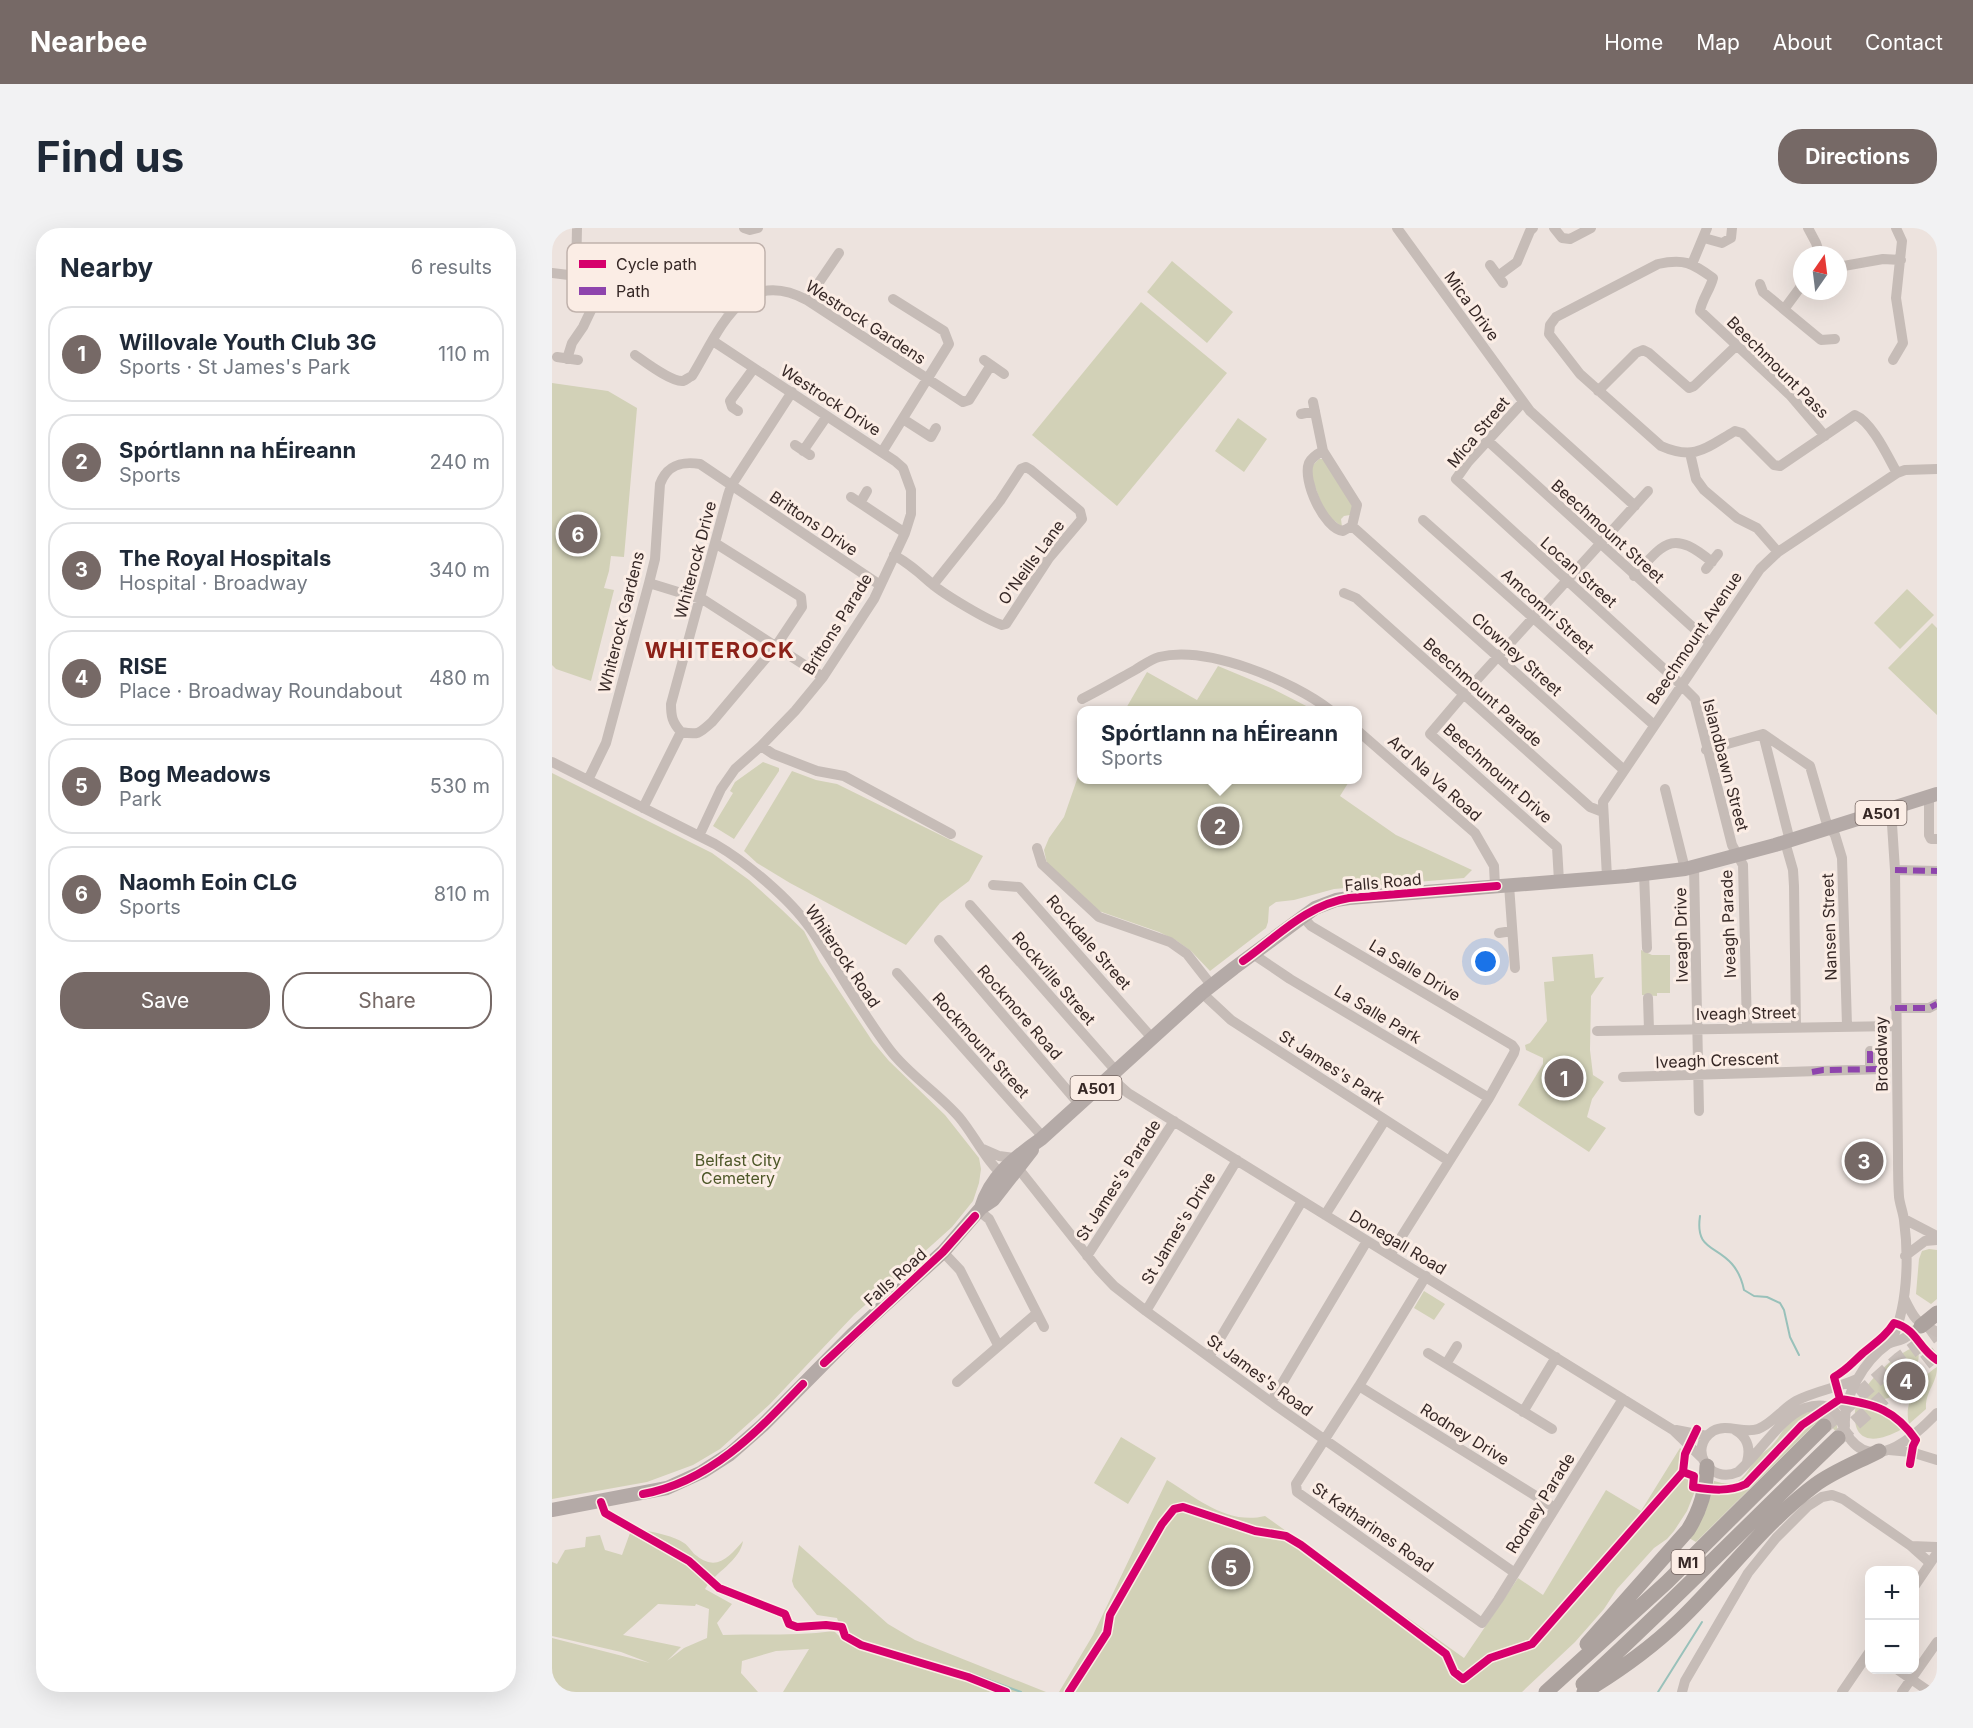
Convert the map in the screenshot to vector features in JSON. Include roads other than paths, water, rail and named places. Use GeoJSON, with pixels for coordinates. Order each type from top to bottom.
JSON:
{"type":"FeatureCollection","features":[{"type":"Feature","properties":{"kind":"highway"},"geometry":{"type":"LineString","coordinates":[[1921,1326],[1937,1314]]}},
{"type":"Feature","properties":{"kind":"highway","name":"M1"},"geometry":{"type":"LineString","coordinates":[[1546,1692],[1667,1582],[1824,1425]]}},
{"type":"Feature","properties":{"kind":"highway","name":"M1"},"geometry":{"type":"LineString","coordinates":[[1575,1692],[1676,1598],[1841,1434]]}},
{"type":"Feature","properties":{"kind":"highway"},"geometry":{"type":"LineString","coordinates":[[1584,1692],[1605,1679],[1678,1622],[1778,1518],[1808,1491],[1830,1476],[1877,1451]]}},
{"type":"Feature","properties":{"kind":"highway"},"geometry":{"type":"LineString","coordinates":[[1546,1692],[1688,1530],[1700,1509],[1705,1489],[1705,1462]]}},
{"type":"Feature","properties":{"kind":"main road","name":"Falls Road"},"geometry":{"type":"LineString","coordinates":[[552,1510],[649,1493],[677,1485],[724,1458],[758,1430],[853,1334],[943,1252],[980,1210],[993,1200],[1004,1177],[1042,1138],[1207,989],[1302,916],[1328,903],[1343,899],[1644,874],[1690,868],[1787,842],[1933,796]]}},
{"type":"Feature","properties":{"kind":"street"},"geometry":{"type":"LineString","coordinates":[[744,228],[750,230],[758,228]]}},
{"type":"Feature","properties":{"kind":"street","name":"Mica Drive"},"geometry":{"type":"LineString","coordinates":[[1397,228],[1530,411],[1635,506]]}},
{"type":"Feature","properties":{"kind":"street"},"geometry":{"type":"LineString","coordinates":[[1491,265],[1501,279],[1517,262],[1533,228]]}},
{"type":"Feature","properties":{"kind":"street"},"geometry":{"type":"LineString","coordinates":[[1554,228],[1562,238],[1570,239],[1591,228]]}},
{"type":"Feature","properties":{"kind":"street"},"geometry":{"type":"LineString","coordinates":[[1732,228],[1731,238],[1722,243],[1705,233],[1692,264],[1671,261],[1658,264],[1556,317],[1550,325],[1549,334],[1598,392],[1666,448],[1683,453],[1707,450],[1735,431],[1742,433],[1774,465],[1780,466],[1825,435]]}},
{"type":"Feature","properties":{"kind":"street"},"geometry":{"type":"LineString","coordinates":[[1808,228],[1817,246]]}},
{"type":"Feature","properties":{"kind":"street"},"geometry":{"type":"LineString","coordinates":[[1893,360],[1903,343],[1896,298],[1902,241],[1896,228]]}},
{"type":"Feature","properties":{"kind":"street"},"geometry":{"type":"LineString","coordinates":[[807,300],[839,253]]}},
{"type":"Feature","properties":{"kind":"street"},"geometry":{"type":"LineString","coordinates":[[1847,265],[1883,259],[1901,260]]}},
{"type":"Feature","properties":{"kind":"street","name":"Beechmount Pass"},"geometry":{"type":"LineString","coordinates":[[1692,264],[1713,279],[1701,303],[1700,311],[1790,395],[1825,435],[1855,415],[1862,418],[1886,451],[1897,473]]}},
{"type":"Feature","properties":{"kind":"street"},"geometry":{"type":"LineString","coordinates":[[552,273],[567,274]]}},
{"type":"Feature","properties":{"kind":"street"},"geometry":{"type":"LineString","coordinates":[[1760,284],[1763,292],[1821,340],[1835,339]]}},
{"type":"Feature","properties":{"kind":"street","name":"Westrock Gardens"},"geometry":{"type":"LineString","coordinates":[[765,290],[782,289],[807,300],[966,402],[987,363],[1004,374]]}},
{"type":"Feature","properties":{"kind":"street"},"geometry":{"type":"LineString","coordinates":[[1785,308],[1793,297]]}},
{"type":"Feature","properties":{"kind":"street"},"geometry":{"type":"LineString","coordinates":[[882,452],[949,344],[944,331],[893,299]]}},
{"type":"Feature","properties":{"kind":"street"},"geometry":{"type":"LineString","coordinates":[[568,359],[572,343],[590,312]]}},
{"type":"Feature","properties":{"kind":"street","name":"Westrock Gardens"},"geometry":{"type":"LineString","coordinates":[[635,355],[673,379],[683,381],[692,376],[730,312]]}},
{"type":"Feature","properties":{"kind":"street","name":"Westrock Drive"},"geometry":{"type":"LineString","coordinates":[[713,341],[903,468],[912,499]]}},
{"type":"Feature","properties":{"kind":"street"},"geometry":{"type":"LineString","coordinates":[[1598,392],[1636,353],[1643,350],[1649,352],[1689,388],[1721,362],[1736,346]]}},
{"type":"Feature","properties":{"kind":"street"},"geometry":{"type":"LineString","coordinates":[[738,411],[732,407],[730,401],[754,368]]}},
{"type":"Feature","properties":{"kind":"street","name":"Whiterock Drive"},"geometry":{"type":"LineString","coordinates":[[681,732],[671,717],[671,704],[731,486],[792,392]]}},
{"type":"Feature","properties":{"kind":"street","name":"Mica Street"},"geometry":{"type":"LineString","coordinates":[[1457,482],[1458,475],[1523,402]]}},
{"type":"Feature","properties":{"kind":"street"},"geometry":{"type":"LineString","coordinates":[[1300,414],[1314,406],[1323,451],[1357,505],[1352,526],[1343,531],[1333,528],[1325,520],[1309,479],[1308,469],[1312,458],[1323,451]]}},
{"type":"Feature","properties":{"kind":"street"},"geometry":{"type":"LineString","coordinates":[[803,450],[827,416]]}},
{"type":"Feature","properties":{"kind":"street"},"geometry":{"type":"LineString","coordinates":[[903,419],[931,437],[936,428]]}},
{"type":"Feature","properties":{"kind":"street","name":"Beechmount Street"},"geometry":{"type":"LineString","coordinates":[[1488,441],[1709,642]]}},
{"type":"Feature","properties":{"kind":"street"},"geometry":{"type":"LineString","coordinates":[[1690,453],[1696,479],[1704,490],[1737,518],[1757,528],[1778,552]]}},
{"type":"Feature","properties":{"kind":"street","name":"Whiterock Gardens"},"geometry":{"type":"LineString","coordinates":[[588,780],[606,743],[655,559],[660,484],[665,472],[676,464],[688,462],[699,464],[731,486]]}},
{"type":"Feature","properties":{"kind":"street","name":"O'Neills Lane"},"geometry":{"type":"LineString","coordinates":[[894,555],[913,565],[933,585],[999,624],[1006,624],[1049,558],[1082,519],[1080,511],[1031,470],[1026,467],[1022,469],[1000,501],[933,585]]}},
{"type":"Feature","properties":{"kind":"street"},"geometry":{"type":"LineString","coordinates":[[1897,473],[1905,470],[1937,470]]}},
{"type":"Feature","properties":{"kind":"street","name":"Beechmount Avenue"},"geometry":{"type":"LineString","coordinates":[[1607,877],[1603,802],[1760,568],[1778,552],[1897,473]]}},
{"type":"Feature","properties":{"kind":"street","name":"Locan Street"},"geometry":{"type":"LineString","coordinates":[[1457,482],[1680,685]]}},
{"type":"Feature","properties":{"kind":"street","name":"Brittons Drive"},"geometry":{"type":"LineString","coordinates":[[731,486],[880,585]]}},
{"type":"Feature","properties":{"kind":"street"},"geometry":{"type":"LineString","coordinates":[[867,491],[855,500],[904,532]]}},
{"type":"Feature","properties":{"kind":"street"},"geometry":{"type":"LineString","coordinates":[[1464,694],[1648,491]]}},
{"type":"Feature","properties":{"kind":"street","name":"Brittons Parade"},"geometry":{"type":"LineString","coordinates":[[699,836],[721,789],[735,769],[795,711],[823,677],[874,599],[911,514],[912,499]]}},
{"type":"Feature","properties":{"kind":"street","name":"Amcomri Street"},"geometry":{"type":"LineString","coordinates":[[1423,520],[1654,725]]}},
{"type":"Feature","properties":{"kind":"street","name":"Clowney Street"},"geometry":{"type":"LineString","coordinates":[[1352,526],[1624,770]]}},
{"type":"Feature","properties":{"kind":"street"},"geometry":{"type":"LineString","coordinates":[[644,808],[681,732],[701,733],[776,646],[802,607],[801,597],[715,543]]}},
{"type":"Feature","properties":{"kind":"street"},"geometry":{"type":"LineString","coordinates":[[1634,576],[1657,551],[1669,543],[1684,543],[1712,562]]}},
{"type":"Feature","properties":{"kind":"street"},"geometry":{"type":"LineString","coordinates":[[649,583],[700,598],[823,677]]}},
{"type":"Feature","properties":{"kind":"street","name":"Beechmount Parade"},"geometry":{"type":"LineString","coordinates":[[1344,593],[1356,598],[1590,807],[1603,812]]}},
{"type":"Feature","properties":{"kind":"street"},"geometry":{"type":"LineString","coordinates":[[1082,699],[1157,657],[1183,654],[1232,662],[1278,681],[1324,706]]}},
{"type":"Feature","properties":{"kind":"street","name":"Islandbawn Street"},"geometry":{"type":"LineString","coordinates":[[1680,685],[1695,699],[1732,845],[1738,856]]}},
{"type":"Feature","properties":{"kind":"street","name":"Beechmount Drive"},"geometry":{"type":"LineString","coordinates":[[1464,694],[1430,734],[1557,847],[1559,881]]}},
{"type":"Feature","properties":{"kind":"street","name":"Ard Na Va Road"},"geometry":{"type":"LineString","coordinates":[[1362,734],[1476,834],[1502,886],[1512,931],[1515,968]]}},
{"type":"Feature","properties":{"kind":"street"},"geometry":{"type":"LineString","coordinates":[[1707,750],[1763,734],[1794,878],[1796,1027]]}},
{"type":"Feature","properties":{"kind":"street","name":"Nansen Street"},"geometry":{"type":"LineString","coordinates":[[1763,734],[1810,766],[1826,821],[1835,835],[1842,858],[1847,1026]]}},
{"type":"Feature","properties":{"kind":"street"},"geometry":{"type":"LineString","coordinates":[[761,746],[773,754],[817,771],[844,776],[951,834]]}},
{"type":"Feature","properties":{"kind":"street","name":"Whiterock Road"},"geometry":{"type":"LineString","coordinates":[[552,762],[728,852],[797,912],[810,927],[860,1009],[892,1053],[955,1113],[1004,1177]]}},
{"type":"Feature","properties":{"kind":"street","name":"Iveagh Drive"},"geometry":{"type":"LineString","coordinates":[[1665,789],[1690,868],[1699,1110]]}},
{"type":"Feature","properties":{"kind":"street"},"geometry":{"type":"LineString","coordinates":[[1933,796],[1933,837]]}},
{"type":"Feature","properties":{"kind":"street","name":"Broadway"},"geometry":{"type":"LineString","coordinates":[[1890,1343],[1899,1324],[1904,1298],[1905,1256],[1904,1220],[1899,1197],[1895,870],[1891,809]]}},
{"type":"Feature","properties":{"kind":"street","name":"St James's Park"},"geometry":{"type":"LineString","coordinates":[[1037,848],[1042,864],[1099,917],[1170,942],[1187,954],[1207,989],[1231,1020],[1449,1161]]}},
{"type":"Feature","properties":{"kind":"street","name":"Iveagh Parade"},"geometry":{"type":"LineString","coordinates":[[1738,856],[1743,866],[1747,1028]]}},
{"type":"Feature","properties":{"kind":"street"},"geometry":{"type":"LineString","coordinates":[[1895,870],[1937,870]]}},
{"type":"Feature","properties":{"kind":"street"},"geometry":{"type":"LineString","coordinates":[[1644,874],[1647,948]]}},
{"type":"Feature","properties":{"kind":"street","name":"Rockdale Street"},"geometry":{"type":"LineString","coordinates":[[993,885],[1019,887],[1152,1038]]}},
{"type":"Feature","properties":{"kind":"street","name":"Rockville Street"},"geometry":{"type":"LineString","coordinates":[[970,905],[1113,1074]]}},
{"type":"Feature","properties":{"kind":"street","name":"La Salle Drive"},"geometry":{"type":"LineString","coordinates":[[1302,916],[1311,926],[1515,1049],[1489,1098]]}},
{"type":"Feature","properties":{"kind":"street"},"geometry":{"type":"LineString","coordinates":[[1499,933],[1512,931]]}},
{"type":"Feature","properties":{"kind":"street","name":"Rockmore Road"},"geometry":{"type":"LineString","coordinates":[[939,940],[1079,1104]]}},
{"type":"Feature","properties":{"kind":"street","name":"La Salle Park"},"geometry":{"type":"LineString","coordinates":[[1253,954],[1290,979],[1489,1098]]}},
{"type":"Feature","properties":{"kind":"street","name":"Rockmount Street"},"geometry":{"type":"LineString","coordinates":[[897,973],[1042,1138]]}},
{"type":"Feature","properties":{"kind":"street"},"geometry":{"type":"LineString","coordinates":[[1648,998],[1649,1030]]}},
{"type":"Feature","properties":{"kind":"street"},"geometry":{"type":"LineString","coordinates":[[1895,1008],[1929,1008],[1937,1004]]}},
{"type":"Feature","properties":{"kind":"street","name":"Iveagh Street"},"geometry":{"type":"LineString","coordinates":[[1597,1031],[1896,1026]]}},
{"type":"Feature","properties":{"kind":"street"},"geometry":{"type":"LineString","coordinates":[[1870,1051],[1870,1069]]}},
{"type":"Feature","properties":{"kind":"street","name":"Iveagh Crescent"},"geometry":{"type":"LineString","coordinates":[[1623,1077],[1884,1069]]}},
{"type":"Feature","properties":{"kind":"street","name":"Donegall Road"},"geometry":{"type":"LineString","coordinates":[[1113,1074],[1118,1086],[1673,1430],[1705,1462]]}},
{"type":"Feature","properties":{"kind":"street"},"geometry":{"type":"LineString","coordinates":[[1390,1255],[1489,1098]]}},
{"type":"Feature","properties":{"kind":"street"},"geometry":{"type":"LineString","coordinates":[[1325,1215],[1385,1120]]}},
{"type":"Feature","properties":{"kind":"street","name":"St James's Parade"},"geometry":{"type":"LineString","coordinates":[[1087,1256],[1174,1121]]}},
{"type":"Feature","properties":{"kind":"street"},"geometry":{"type":"LineString","coordinates":[[982,1149],[1016,1163]]}},
{"type":"Feature","properties":{"kind":"street","name":"St James's Drive"},"geometry":{"type":"LineString","coordinates":[[1146,1311],[1237,1160]]}},
{"type":"Feature","properties":{"kind":"street","name":"St James's Road"},"geometry":{"type":"LineString","coordinates":[[1016,1163],[1087,1256],[1114,1286],[1271,1402],[1515,1573]]}},
{"type":"Feature","properties":{"kind":"street"},"geometry":{"type":"LineString","coordinates":[[1209,1357],[1302,1202]]}},
{"type":"Feature","properties":{"kind":"street"},"geometry":{"type":"LineString","coordinates":[[980,1210],[989,1219],[1044,1327]]}},
{"type":"Feature","properties":{"kind":"street"},"geometry":{"type":"LineString","coordinates":[[1904,1220],[1937,1238]]}},
{"type":"Feature","properties":{"kind":"street"},"geometry":{"type":"LineString","coordinates":[[1905,1256],[1924,1241],[1937,1238]]}},
{"type":"Feature","properties":{"kind":"street"},"geometry":{"type":"LineString","coordinates":[[1271,1402],[1367,1241]]}},
{"type":"Feature","properties":{"kind":"street"},"geometry":{"type":"LineString","coordinates":[[943,1252],[960,1270],[998,1345]]}},
{"type":"Feature","properties":{"kind":"street","name":"St Katharines Road"},"geometry":{"type":"LineString","coordinates":[[1426,1276],[1296,1484],[1297,1492],[1482,1623]]}},
{"type":"Feature","properties":{"kind":"street"},"geometry":{"type":"LineString","coordinates":[[1904,1298],[1914,1318],[1921,1326],[1937,1332]]}},
{"type":"Feature","properties":{"kind":"street"},"geometry":{"type":"LineString","coordinates":[[957,1382],[1037,1313]]}},
{"type":"Feature","properties":{"kind":"street"},"geometry":{"type":"LineString","coordinates":[[1841,1434],[1847,1404],[1857,1379],[1890,1343],[1907,1336],[1921,1326]]}},
{"type":"Feature","properties":{"kind":"street"},"geometry":{"type":"LineString","coordinates":[[1446,1364],[1457,1346]]}},
{"type":"Feature","properties":{"kind":"street"},"geometry":{"type":"LineString","coordinates":[[1428,1353],[1552,1430]]}},
{"type":"Feature","properties":{"kind":"street"},"geometry":{"type":"LineString","coordinates":[[1523,1412],[1556,1357]]}},
{"type":"Feature","properties":{"kind":"street"},"geometry":{"type":"LineString","coordinates":[[1857,1379],[1837,1388],[1803,1397],[1758,1429],[1720,1428],[1707,1436],[1702,1447],[1705,1462],[1713,1472],[1727,1475],[1738,1472],[1792,1415],[1810,1406],[1822,1405],[1830,1408],[1838,1416],[1841,1434],[1855,1445],[1877,1451],[1911,1452],[1937,1460]]}},
{"type":"Feature","properties":{"kind":"street","name":"Rodney Drive"},"geometry":{"type":"LineString","coordinates":[[1359,1386],[1556,1508]]}},
{"type":"Feature","properties":{"kind":"street","name":"Rodney Parade"},"geometry":{"type":"LineString","coordinates":[[1482,1623],[1623,1399]]}},
{"type":"Feature","properties":{"kind":"street"},"geometry":{"type":"LineString","coordinates":[[1877,1451],[1918,1433],[1937,1413]]}},
{"type":"Feature","properties":{"kind":"street"},"geometry":{"type":"LineString","coordinates":[[1734,1429],[1743,1436],[1748,1444],[1747,1462]]}},
{"type":"Feature","properties":{"kind":"street","name":"Donegall Road"},"geometry":{"type":"LineString","coordinates":[[1673,1430],[1707,1436]]}},
{"type":"Feature","properties":{"kind":"street"},"geometry":{"type":"LineString","coordinates":[[1682,1692],[1684,1682],[1748,1573],[1808,1506],[1827,1495],[1843,1499],[1911,1546],[1930,1563]]}},
{"type":"Feature","properties":{"kind":"street"},"geometry":{"type":"LineString","coordinates":[[602,1502],[605,1513],[689,1561],[720,1588]]}},
{"type":"Feature","properties":{"kind":"street"},"geometry":{"type":"LineString","coordinates":[[1911,1546],[1937,1547]]}},
{"type":"Feature","properties":{"kind":"street"},"geometry":{"type":"LineString","coordinates":[[1919,1580],[1937,1553]]}},
{"type":"Feature","properties":{"kind":"street"},"geometry":{"type":"LineString","coordinates":[[1902,1692],[1937,1642]]}},
{"type":"Feature","properties":{"kind":"street"},"geometry":{"type":"LineString","coordinates":[[1842,1692],[1865,1657]]}},
{"type":"Feature","properties":{"kind":"street"},"geometry":{"type":"LineString","coordinates":[[1904,1674],[1930,1692]]}},
{"type":"Feature","properties":{"kind":"waterway"},"geometry":{"type":"LineString","coordinates":[[1700,1216],[1699,1227],[1704,1241],[1737,1270],[1744,1290],[1754,1296],[1767,1297],[1780,1303],[1784,1310],[1790,1337],[1799,1355]]}},
{"type":"Feature","properties":{"kind":"waterway"},"geometry":{"type":"LineString","coordinates":[[1658,1692],[1702,1622]]}},
{"type":"Feature","properties":{"kind":"waterway"},"geometry":{"type":"LineString","coordinates":[[851,1636],[862,1642],[975,1675],[1021,1692]]}},
{"type":"Feature","properties":{"kind":"tunnel"},"geometry":{"type":"LineString","coordinates":[[1824,1426],[1900,1359],[1937,1332]]}},
{"type":"Feature","properties":{"kind":"tunnel"},"geometry":{"type":"LineString","coordinates":[[1838,1438],[1937,1353]]}},
{"type":"Feature","properties":{"kind":"place","name":"Naomh Eoin CLG"},"geometry":{"type":"Point","coordinates":[578,534]}},
{"type":"Feature","properties":{"kind":"place","name":"Spórtlann na hÉireann"},"geometry":{"type":"Point","coordinates":[1220,826]}},
{"type":"Feature","properties":{"kind":"place","name":"Willovale Youth Club 3G"},"geometry":{"type":"Point","coordinates":[1564,1078]}},
{"type":"Feature","properties":{"kind":"place","name":"The Royal Hospitals"},"geometry":{"type":"Point","coordinates":[1864,1161]}},
{"type":"Feature","properties":{"kind":"place","name":"RISE"},"geometry":{"type":"Point","coordinates":[1906,1381]}},
{"type":"Feature","properties":{"kind":"place","name":"Bog Meadows"},"geometry":{"type":"Point","coordinates":[1231,1567]}},
{"type":"Feature","properties":{"kind":"district","name":"WHITEROCK"},"geometry":{"type":"Point","coordinates":[720,650]}},
{"type":"Feature","properties":{"kind":"park label","name":"Belfast City Cemetery"},"geometry":{"type":"Point","coordinates":[738,1169]}}]}
